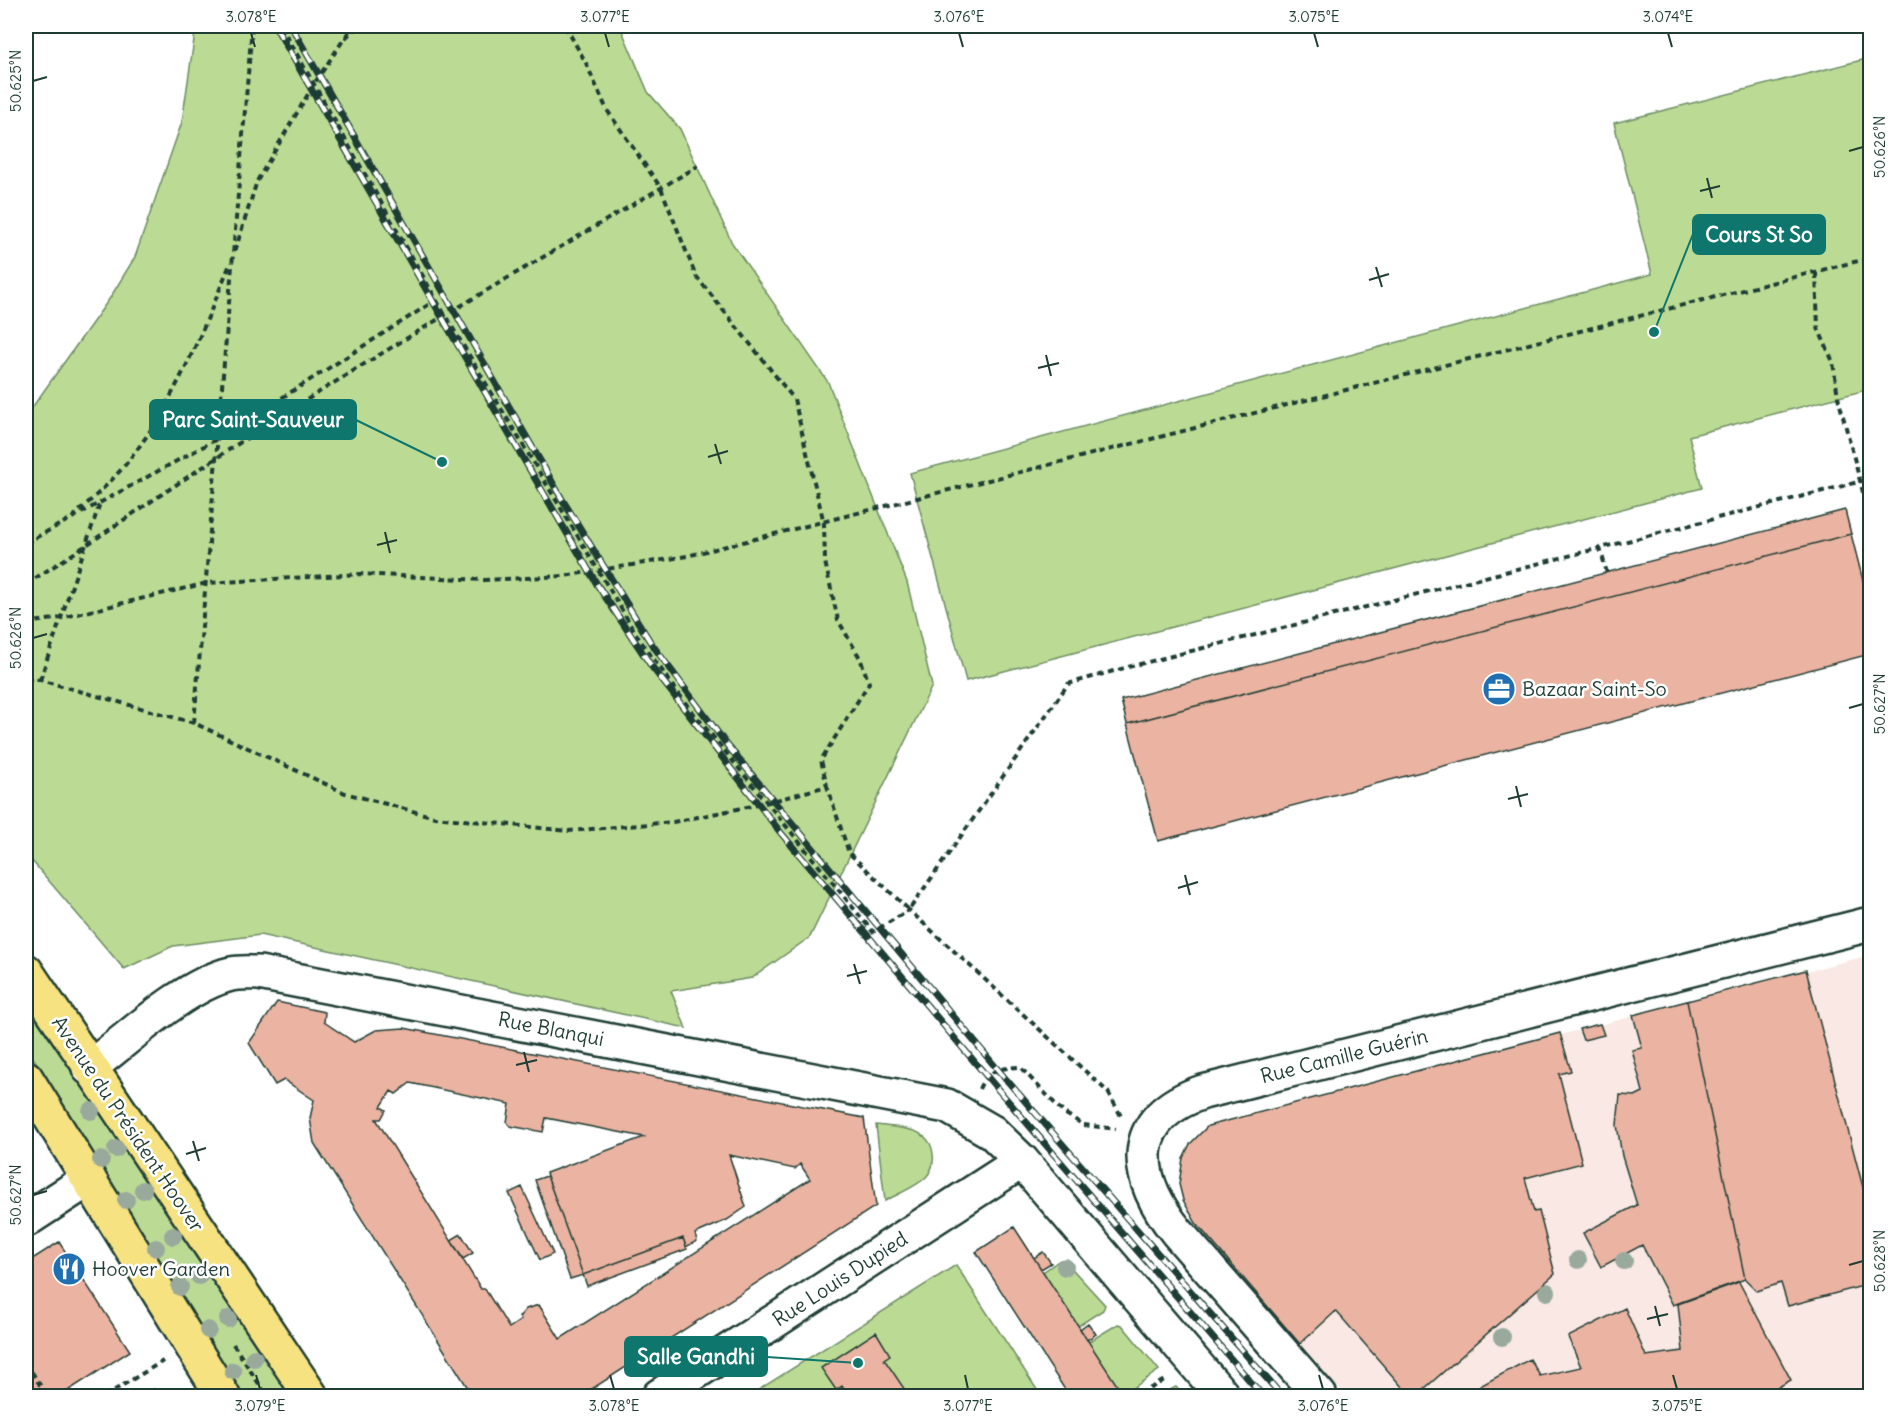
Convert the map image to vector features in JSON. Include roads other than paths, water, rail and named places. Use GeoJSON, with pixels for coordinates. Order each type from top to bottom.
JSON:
{"type":"FeatureCollection","features":[{"type":"Feature","properties":{"kind":"main road","name":"Avenue du Président Hoover"},"geometry":{"type":"LineString","coordinates":[[26,971],[311,1396]]}},
{"type":"Feature","properties":{"kind":"main road"},"geometry":{"type":"LineString","coordinates":[[26,1078],[223,1396]]}},
{"type":"Feature","properties":{"kind":"street","name":"Rue Camille Guérin"},"geometry":{"type":"LineString","coordinates":[[1320,1396],[1157,1206],[1144,1172],[1140,1133],[1168,1109],[1187,1097],[1203,1092],[1870,924]]}},
{"type":"Feature","properties":{"kind":"street","name":"Rue Blanqui"},"geometry":{"type":"LineString","coordinates":[[89,1068],[176,1002],[210,981],[233,974],[259,972],[946,1106],[966,1115],[992,1132],[1022,1161],[1223,1396]]}},
{"type":"Feature","properties":{"kind":"street","name":"Rue Louis Dupied"},"geometry":{"type":"LineString","coordinates":[[659,1396],[1022,1161]]}},
{"type":"Feature","properties":{"kind":"street"},"geometry":{"type":"LineString","coordinates":[[26,1220],[89,1179]]}},
{"type":"Feature","properties":{"kind":"railway"},"geometry":{"type":"LineString","coordinates":[[275,26],[598,586],[652,667],[781,833],[995,1086],[1263,1396]]}},
{"type":"Feature","properties":{"kind":"railway"},"geometry":{"type":"LineString","coordinates":[[291,26],[562,499],[651,643],[727,745],[1004,1077],[1282,1396]]}},
{"type":"Feature","properties":{"kind":"place","name":"Cours St So"},"geometry":{"type":"Point","coordinates":[1654,332]}},
{"type":"Feature","properties":{"kind":"place","name":"Parc Saint-Sauveur"},"geometry":{"type":"Point","coordinates":[442,462]}},
{"type":"Feature","properties":{"kind":"place","name":"Bazaar Saint-So"},"geometry":{"type":"Point","coordinates":[1499,689]}},
{"type":"Feature","properties":{"kind":"place","name":"Hoover Garden"},"geometry":{"type":"Point","coordinates":[69,1269]}},
{"type":"Feature","properties":{"kind":"place","name":"Salle Gandhi"},"geometry":{"type":"Point","coordinates":[858,1363]}}]}
